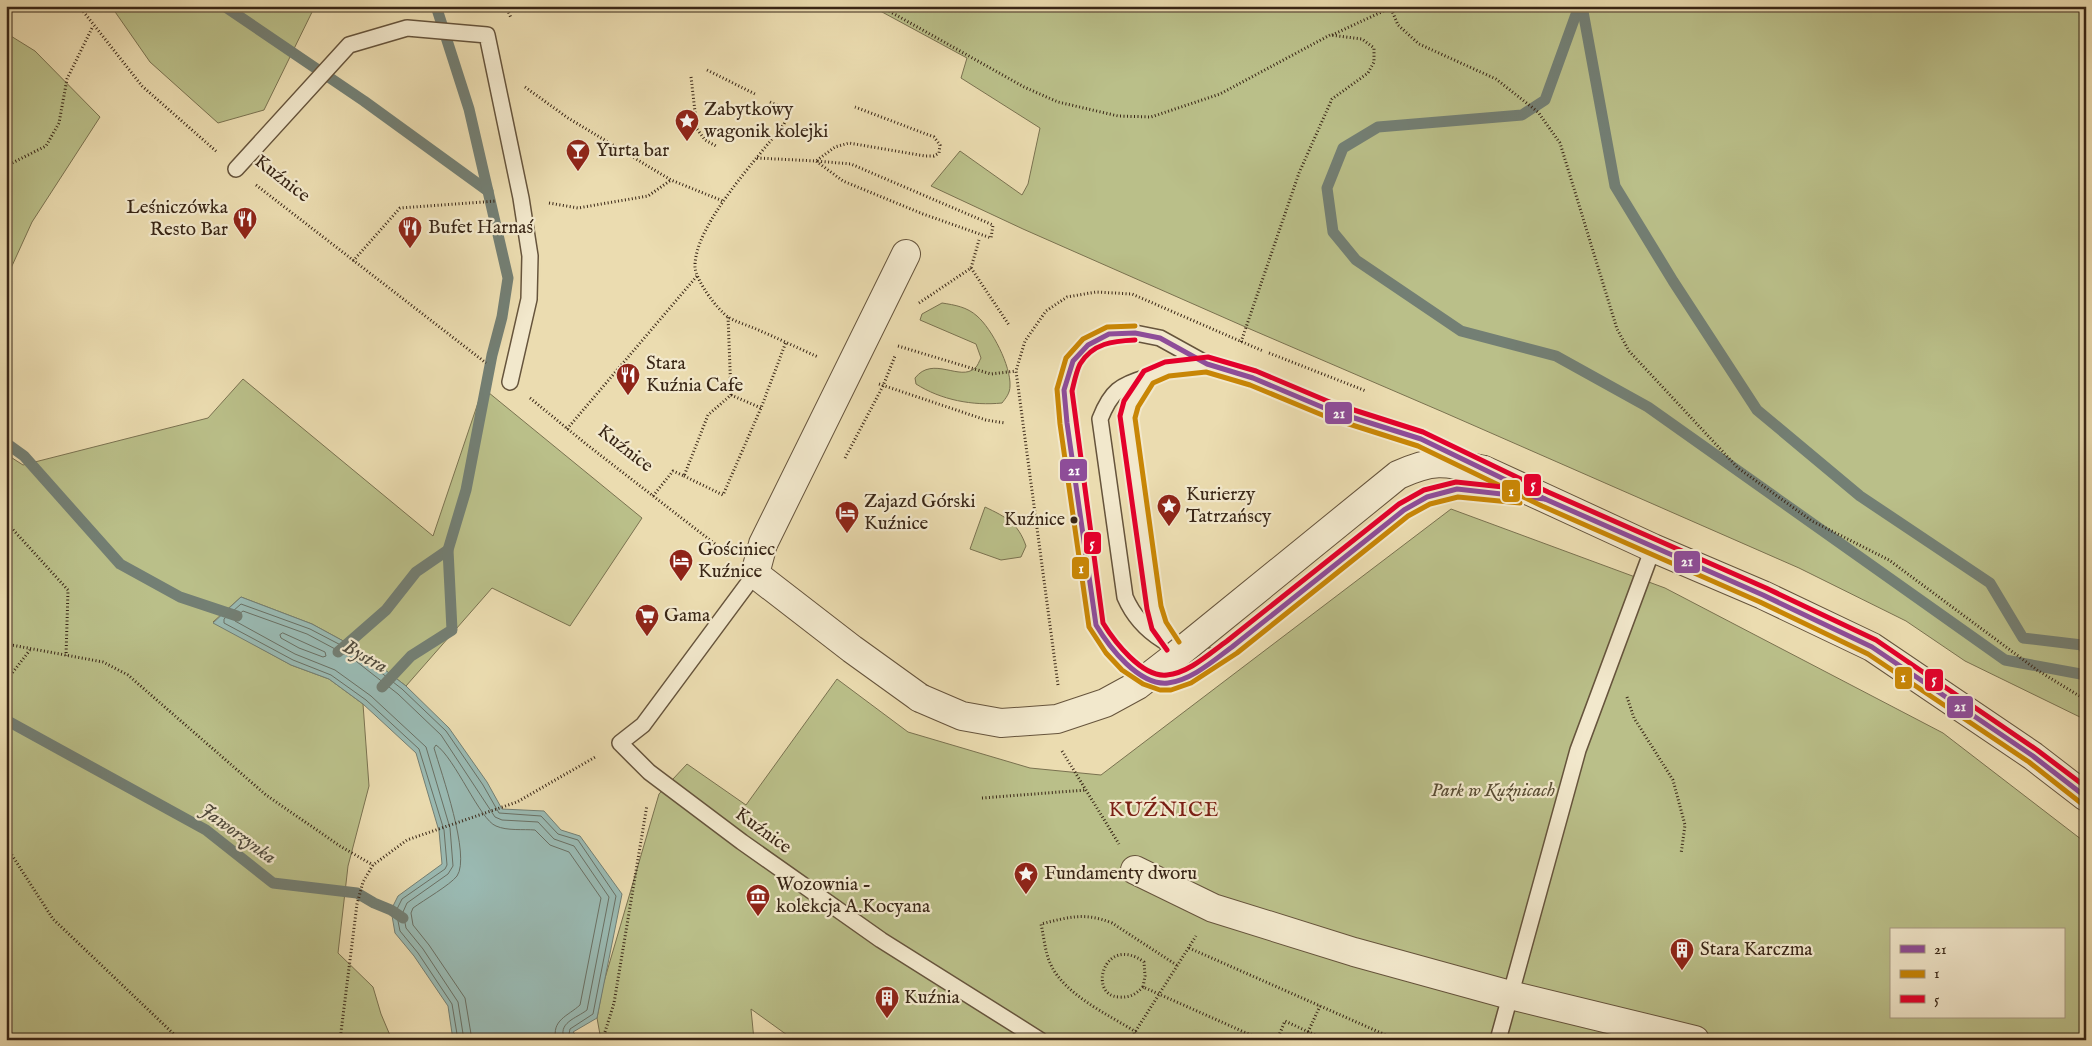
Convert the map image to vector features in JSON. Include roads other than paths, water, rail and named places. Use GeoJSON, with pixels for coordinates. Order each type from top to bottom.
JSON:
{"type":"FeatureCollection","features":[{"type":"Feature","properties":{"kind":"street"},"geometry":{"type":"LineString","coordinates":[[906,254],[763,544],[755,574],[852,649],[920,698],[962,716],[1001,724],[1057,719],[1105,703],[1138,685],[1169,661],[1398,475],[1419,465],[1445,462],[1484,470],[1652,548],[1763,595],[1872,647],[2033,756],[2086,798]]}},
{"type":"Feature","properties":{"kind":"street"},"geometry":{"type":"LineString","coordinates":[[1135,870],[1213,908],[1354,952],[1510,994],[1696,1040]]}},
{"type":"Feature","properties":{"kind":"lane"},"geometry":{"type":"LineString","coordinates":[[236,169],[349,45],[407,28],[487,35],[514,199],[530,256],[529,299],[510,382]]}},
{"type":"Feature","properties":{"kind":"lane"},"geometry":{"type":"LineString","coordinates":[[1484,470],[1421,439],[1329,410],[1253,378],[1207,364],[1160,338],[1136,333],[1109,334],[1088,345],[1073,361],[1064,390],[1096,625],[1108,647],[1144,677],[1161,684],[1182,679],[1218,656],[1404,510],[1427,497],[1457,489],[1545,499]]}},
{"type":"Feature","properties":{"kind":"lane"},"geometry":{"type":"LineString","coordinates":[[1207,364],[1167,369],[1148,377],[1125,383],[1107,402],[1100,419],[1125,597],[1131,611],[1141,624],[1173,646],[1187,652],[1218,656]]}},
{"type":"Feature","properties":{"kind":"lane"},"geometry":{"type":"LineString","coordinates":[[1148,377],[1131,404],[1127,417],[1154,608],[1159,625],[1173,646]]}},
{"type":"Feature","properties":{"kind":"lane"},"geometry":{"type":"LineString","coordinates":[[1498,1040],[1578,750],[1652,548]]}},
{"type":"Feature","properties":{"kind":"lane","name":"Kuźnice"},"geometry":{"type":"LineString","coordinates":[[755,574],[643,725],[620,744],[653,775],[742,842],[882,940],[1033,1038]]}},
{"type":"Feature","properties":{"kind":"water"},"geometry":{"type":"Polygon","coordinates":[[[241,597],[312,624],[358,649],[406,686],[449,728],[487,782],[502,809],[544,811],[561,830],[580,836],[622,894],[597,1018],[573,1032],[580,1040],[453,1040],[448,1006],[414,956],[395,933],[391,910],[398,896],[442,864],[439,831],[416,753],[363,704],[329,679],[291,665],[213,623],[241,597]]]}},
{"type":"Feature","properties":{"kind":"waterway"},"geometry":{"type":"LineString","coordinates":[[224,6],[364,101],[488,191]]}},
{"type":"Feature","properties":{"kind":"waterway"},"geometry":{"type":"LineString","coordinates":[[382,687],[411,656],[452,630],[448,550],[466,490],[492,355],[502,317],[508,278],[469,109],[436,6]]}},
{"type":"Feature","properties":{"kind":"waterway"},"geometry":{"type":"LineString","coordinates":[[1579,6],[1545,100],[1522,115],[1378,127],[1343,148],[1327,188],[1333,232],[1356,260],[1461,331],[1556,356],[1648,407],[2005,660],[2086,675]]}},
{"type":"Feature","properties":{"kind":"waterway"},"geometry":{"type":"LineString","coordinates":[[1582,6],[1615,186],[1673,281],[1757,410],[1860,496],[1990,583],[2023,638],[2082,645],[2086,651]]}},
{"type":"Feature","properties":{"kind":"waterway","name":"Bystra"},"geometry":{"type":"LineString","coordinates":[[6,443],[24,456],[120,564],[180,597],[237,616]]}},
{"type":"Feature","properties":{"kind":"waterway"},"geometry":{"type":"LineString","coordinates":[[338,652],[386,610],[416,572],[448,550]]}},
{"type":"Feature","properties":{"kind":"waterway","name":"Jaworzynka"},"geometry":{"type":"LineString","coordinates":[[6,720],[206,830],[273,883],[357,893],[403,918]]}},
{"type":"Feature","properties":{"kind":"place","name":"Zabytkowy wagonik kolejki"},"geometry":{"type":"Point","coordinates":[687,142]}},
{"type":"Feature","properties":{"kind":"place","name":"Yurta bar"},"geometry":{"type":"Point","coordinates":[578,172]}},
{"type":"Feature","properties":{"kind":"place","name":"Leśniczówka Resto Bar"},"geometry":{"type":"Point","coordinates":[245,240]}},
{"type":"Feature","properties":{"kind":"place","name":"Bufet Harnaś"},"geometry":{"type":"Point","coordinates":[410,249]}},
{"type":"Feature","properties":{"kind":"place","name":"Stara Kuźnia Cafe"},"geometry":{"type":"Point","coordinates":[628,396]}},
{"type":"Feature","properties":{"kind":"place","name":"Kuźnice"},"geometry":{"type":"Point","coordinates":[1074,520]}},
{"type":"Feature","properties":{"kind":"place","name":"Kurierzy Tatrzańscy"},"geometry":{"type":"Point","coordinates":[1169,527]}},
{"type":"Feature","properties":{"kind":"place","name":"Zajazd Górski Kuźnice"},"geometry":{"type":"Point","coordinates":[847,534]}},
{"type":"Feature","properties":{"kind":"place","name":"Gościniec Kuźnice"},"geometry":{"type":"Point","coordinates":[681,582]}},
{"type":"Feature","properties":{"kind":"place","name":"Gama"},"geometry":{"type":"Point","coordinates":[647,637]}},
{"type":"Feature","properties":{"kind":"place","name":"Fundamenty dworu"},"geometry":{"type":"Point","coordinates":[1026,895]}},
{"type":"Feature","properties":{"kind":"place","name":"Wozownia - kolekcja A.Kocyana"},"geometry":{"type":"Point","coordinates":[758,917]}},
{"type":"Feature","properties":{"kind":"place","name":"Stara Karczma"},"geometry":{"type":"Point","coordinates":[1682,971]}},
{"type":"Feature","properties":{"kind":"place","name":"Kuźnia"},"geometry":{"type":"Point","coordinates":[887,1019]}},
{"type":"Feature","properties":{"kind":"district","name":"KUŹNICE"},"geometry":{"type":"Point","coordinates":[1164,810]}},
{"type":"Feature","properties":{"kind":"park label","name":"Park w Kuźnicach"},"geometry":{"type":"Point","coordinates":[1493,791]}}]}
